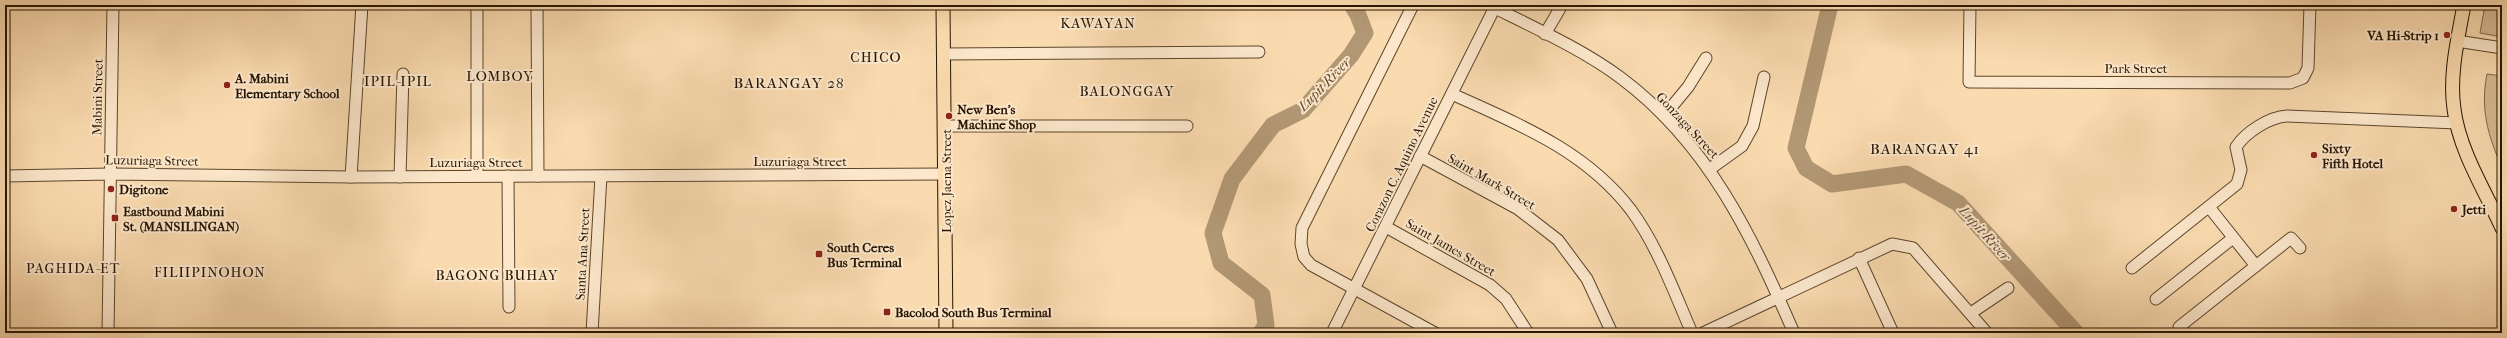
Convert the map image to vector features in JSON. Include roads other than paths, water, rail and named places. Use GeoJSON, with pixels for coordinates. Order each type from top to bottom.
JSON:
{"type":"FeatureCollection","features":[{"type":"Feature","properties":{"kind":"main road","name":"Lopez Jaena Street"},"geometry":{"type":"LineString","coordinates":[[943,5],[946,174],[946,333]]}},
{"type":"Feature","properties":{"kind":"main road"},"geometry":{"type":"LineString","coordinates":[[2464,5],[2458,41],[2453,97],[2457,123],[2502,228]]}},
{"type":"Feature","properties":{"kind":"street","name":"Mabini Street"},"geometry":{"type":"LineString","coordinates":[[108,333],[110,80],[113,5]]}},
{"type":"Feature","properties":{"kind":"street"},"geometry":{"type":"LineString","coordinates":[[352,177],[362,5]]}},
{"type":"Feature","properties":{"kind":"street"},"geometry":{"type":"LineString","coordinates":[[477,176],[478,5]]}},
{"type":"Feature","properties":{"kind":"street"},"geometry":{"type":"LineString","coordinates":[[537,5],[538,176]]}},
{"type":"Feature","properties":{"kind":"street"},"geometry":{"type":"LineString","coordinates":[[1414,5],[1302,228],[1301,244],[1304,257],[1322,272],[1435,333]]}},
{"type":"Feature","properties":{"kind":"street"},"geometry":{"type":"LineString","coordinates":[[1545,34],[1562,5]]}},
{"type":"Feature","properties":{"kind":"street","name":"Park Street"},"geometry":{"type":"LineString","coordinates":[[1970,5],[1969,82],[2290,83],[2303,78],[2308,68],[2310,5]]}},
{"type":"Feature","properties":{"kind":"street","name":"Corazon C. Aquino Avenue"},"geometry":{"type":"LineString","coordinates":[[1332,333],[1353,288],[1386,227],[1452,94],[1493,6]]}},
{"type":"Feature","properties":{"kind":"street","name":"Gonzaga Street"},"geometry":{"type":"LineString","coordinates":[[1493,6],[1622,78],[1664,116],[1710,169],[1733,204],[1778,296],[1794,333]]}},
{"type":"Feature","properties":{"kind":"street"},"geometry":{"type":"LineString","coordinates":[[2458,41],[2502,48]]}},
{"type":"Feature","properties":{"kind":"street"},"geometry":{"type":"LineString","coordinates":[[944,54],[1259,52]]}},
{"type":"Feature","properties":{"kind":"street"},"geometry":{"type":"LineString","coordinates":[[1664,116],[1688,87],[1706,58]]}},
{"type":"Feature","properties":{"kind":"street"},"geometry":{"type":"LineString","coordinates":[[400,177],[403,74]]}},
{"type":"Feature","properties":{"kind":"street"},"geometry":{"type":"LineString","coordinates":[[1710,169],[1742,146],[1753,126],[1764,77]]}},
{"type":"Feature","properties":{"kind":"street"},"geometry":{"type":"LineString","coordinates":[[1452,94],[1561,146],[1601,178],[1631,210],[1652,245],[1692,333]]}},
{"type":"Feature","properties":{"kind":"street"},"geometry":{"type":"LineString","coordinates":[[2132,268],[2232,189],[2241,177],[2236,147],[2240,140],[2273,119],[2287,116],[2457,123]]}},
{"type":"Feature","properties":{"kind":"street"},"geometry":{"type":"LineString","coordinates":[[945,126],[1187,126]]}},
{"type":"Feature","properties":{"kind":"street","name":"Saint Mark Street"},"geometry":{"type":"LineString","coordinates":[[1420,156],[1518,209],[1558,240],[1587,279],[1612,333]]}},
{"type":"Feature","properties":{"kind":"street","name":"Luzuriaga Street"},"geometry":{"type":"LineString","coordinates":[[5,176],[110,174],[400,177],[946,174]]}},
{"type":"Feature","properties":{"kind":"street"},"geometry":{"type":"LineString","coordinates":[[508,176],[509,307]]}},
{"type":"Feature","properties":{"kind":"street","name":"Santa Ana Street"},"geometry":{"type":"LineString","coordinates":[[592,333],[601,176]]}},
{"type":"Feature","properties":{"kind":"street"},"geometry":{"type":"LineString","coordinates":[[2209,207],[2256,266]]}},
{"type":"Feature","properties":{"kind":"street","name":"Saint James Street"},"geometry":{"type":"LineString","coordinates":[[1386,227],[1490,285],[1506,300],[1528,333]]}},
{"type":"Feature","properties":{"kind":"street"},"geometry":{"type":"LineString","coordinates":[[2156,299],[2233,238]]}},
{"type":"Feature","properties":{"kind":"street"},"geometry":{"type":"LineString","coordinates":[[2179,327],[2291,238],[2300,248]]}},
{"type":"Feature","properties":{"kind":"street"},"geometry":{"type":"LineString","coordinates":[[1703,333],[1778,296],[1892,244],[1914,248],[1987,333]]}},
{"type":"Feature","properties":{"kind":"street"},"geometry":{"type":"LineString","coordinates":[[1859,258],[1893,333]]}},
{"type":"Feature","properties":{"kind":"street"},"geometry":{"type":"LineString","coordinates":[[1971,313],[2008,288]]}},
{"type":"Feature","properties":{"kind":"waterway","name":"Lupit River"},"geometry":{"type":"LineString","coordinates":[[1261,333],[1266,325],[1262,295],[1221,263],[1213,233],[1232,179],[1273,125],[1303,110],[1351,55],[1365,33],[1358,15],[1352,5]]}},
{"type":"Feature","properties":{"kind":"waterway","name":"Lupit River"},"geometry":{"type":"LineString","coordinates":[[1830,5],[1796,148],[1806,168],[1832,184],[1906,174],[1958,203],[2076,333]]}},
{"type":"Feature","properties":{"kind":"place","name":"VA Hi-Strip 1"},"geometry":{"type":"Point","coordinates":[2447,35]}},
{"type":"Feature","properties":{"kind":"place","name":"A. Mabini Elementary School"},"geometry":{"type":"Point","coordinates":[227,85]}},
{"type":"Feature","properties":{"kind":"place","name":"New Ben's Machine Shop"},"geometry":{"type":"Point","coordinates":[949,116]}},
{"type":"Feature","properties":{"kind":"place","name":"Sixty Fifth Hotel"},"geometry":{"type":"Point","coordinates":[2314,155]}},
{"type":"Feature","properties":{"kind":"place","name":"Digitone"},"geometry":{"type":"Point","coordinates":[111,189]}},
{"type":"Feature","properties":{"kind":"place","name":"Jetti"},"geometry":{"type":"Point","coordinates":[2454,209]}},
{"type":"Feature","properties":{"kind":"place","name":"Eastbound Mabini St. (MANSILINGAN)"},"geometry":{"type":"Point","coordinates":[115,218]}},
{"type":"Feature","properties":{"kind":"place","name":"South Ceres Bus Terminal"},"geometry":{"type":"Point","coordinates":[819,254]}},
{"type":"Feature","properties":{"kind":"place","name":"Bacolod South Bus Terminal"},"geometry":{"type":"Point","coordinates":[887,312]}},
{"type":"Feature","properties":{"kind":"district","name":"KAWAYAN"},"geometry":{"type":"Point","coordinates":[1098,23]}},
{"type":"Feature","properties":{"kind":"district","name":"CHICO"},"geometry":{"type":"Point","coordinates":[876,57]}},
{"type":"Feature","properties":{"kind":"district","name":"LOMBOY"},"geometry":{"type":"Point","coordinates":[500,76]}},
{"type":"Feature","properties":{"kind":"district","name":"IPIL-IPIL"},"geometry":{"type":"Point","coordinates":[398,81]}},
{"type":"Feature","properties":{"kind":"district","name":"BARANGAY 28"},"geometry":{"type":"Point","coordinates":[789,83]}},
{"type":"Feature","properties":{"kind":"district","name":"BALONGGAY"},"geometry":{"type":"Point","coordinates":[1127,91]}},
{"type":"Feature","properties":{"kind":"district","name":"BARANGAY 41"},"geometry":{"type":"Point","coordinates":[1925,149]}},
{"type":"Feature","properties":{"kind":"district","name":"PAGHIDA-ET"},"geometry":{"type":"Point","coordinates":[73,268]}},
{"type":"Feature","properties":{"kind":"district","name":"FILIIPINOHON"},"geometry":{"type":"Point","coordinates":[210,272]}},
{"type":"Feature","properties":{"kind":"district","name":"BAGONG BUHAY"},"geometry":{"type":"Point","coordinates":[497,275]}}]}
